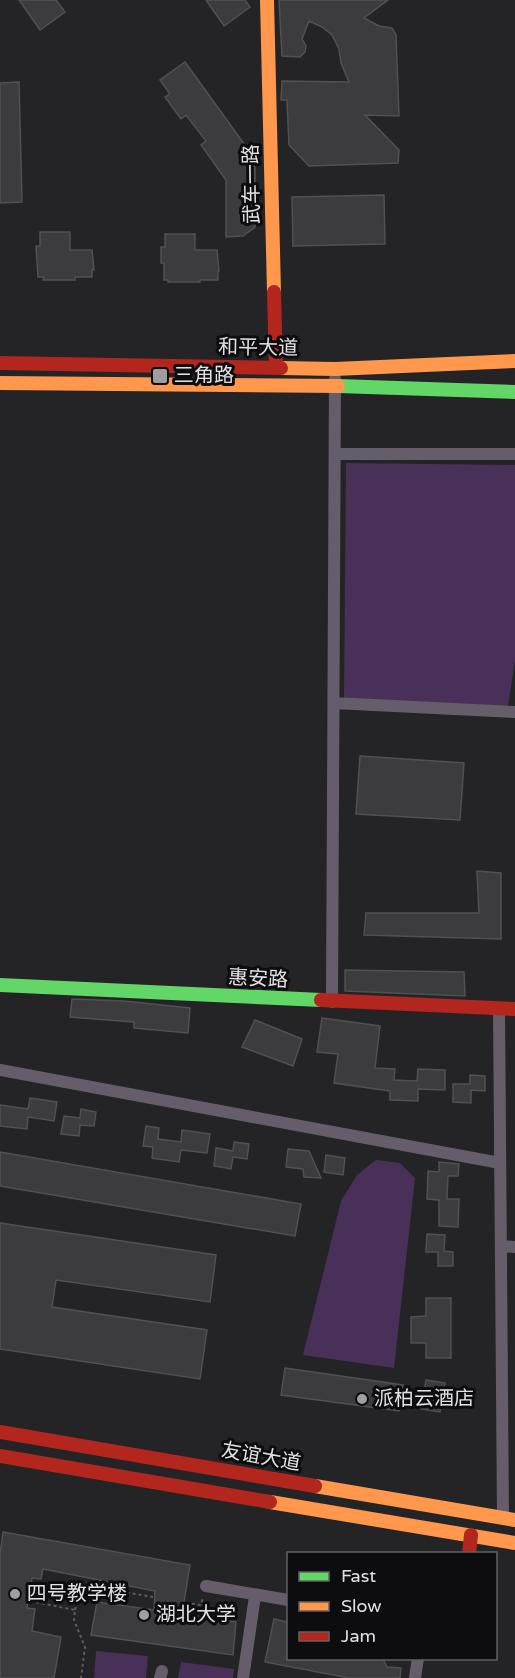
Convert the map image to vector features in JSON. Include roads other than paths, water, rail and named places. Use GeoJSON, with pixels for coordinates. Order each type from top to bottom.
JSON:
{"type":"FeatureCollection","features":[{"type":"Feature","properties":{"kind":"main road","name":"武车一路"},"geometry":{"type":"LineString","coordinates":[[267,0],[276,368]]}},
{"type":"Feature","properties":{"kind":"main road","name":"和平大道"},"geometry":{"type":"LineString","coordinates":[[0,363],[335,369],[515,361]]}},
{"type":"Feature","properties":{"kind":"main road"},"geometry":{"type":"LineString","coordinates":[[0,363],[0,369]]}},
{"type":"Feature","properties":{"kind":"main road","name":"和平大道"},"geometry":{"type":"LineString","coordinates":[[0,383],[335,386],[515,392]]}},
{"type":"Feature","properties":{"kind":"main road","name":"惠安路"},"geometry":{"type":"LineString","coordinates":[[0,985],[515,1009]]}},
{"type":"Feature","properties":{"kind":"main road","name":"友谊大道"},"geometry":{"type":"LineString","coordinates":[[0,1432],[509,1519]]}},
{"type":"Feature","properties":{"kind":"main road"},"geometry":{"type":"LineString","coordinates":[[0,1456],[515,1543]]}},
{"type":"Feature","properties":{"kind":"main road"},"geometry":{"type":"LineString","coordinates":[[469,1552],[471,1535]]}},
{"type":"Feature","properties":{"kind":"street"},"geometry":{"type":"LineString","coordinates":[[332,1002],[335,369]]}},
{"type":"Feature","properties":{"kind":"street"},"geometry":{"type":"LineString","coordinates":[[335,454],[515,454]]}},
{"type":"Feature","properties":{"kind":"street"},"geometry":{"type":"LineString","coordinates":[[334,703],[515,712]]}},
{"type":"Feature","properties":{"kind":"street"},"geometry":{"type":"LineString","coordinates":[[499,1009],[501,1246],[509,1519]]}},
{"type":"Feature","properties":{"kind":"street"},"geometry":{"type":"LineString","coordinates":[[0,1070],[500,1163]]}},
{"type":"Feature","properties":{"kind":"street"},"geometry":{"type":"LineString","coordinates":[[501,1246],[515,1247]]}},
{"type":"Feature","properties":{"kind":"street"},"geometry":{"type":"LineString","coordinates":[[206,1586],[287,1600]]}},
{"type":"Feature","properties":{"kind":"street"},"geometry":{"type":"LineString","coordinates":[[243,1678],[255,1596]]}},
{"type":"Feature","properties":{"kind":"street"},"geometry":{"type":"LineString","coordinates":[[415,1678],[418,1660]]}},
{"type":"Feature","properties":{"kind":"place","name":"三角路"},"geometry":{"type":"Point","coordinates":[160,376]}},
{"type":"Feature","properties":{"kind":"place","name":"派柏云酒店"},"geometry":{"type":"Point","coordinates":[362,1399]}},
{"type":"Feature","properties":{"kind":"place","name":"四号教学楼"},"geometry":{"type":"Point","coordinates":[15,1594]}},
{"type":"Feature","properties":{"kind":"place","name":"湖北大学"},"geometry":{"type":"Point","coordinates":[144,1615]}}]}
